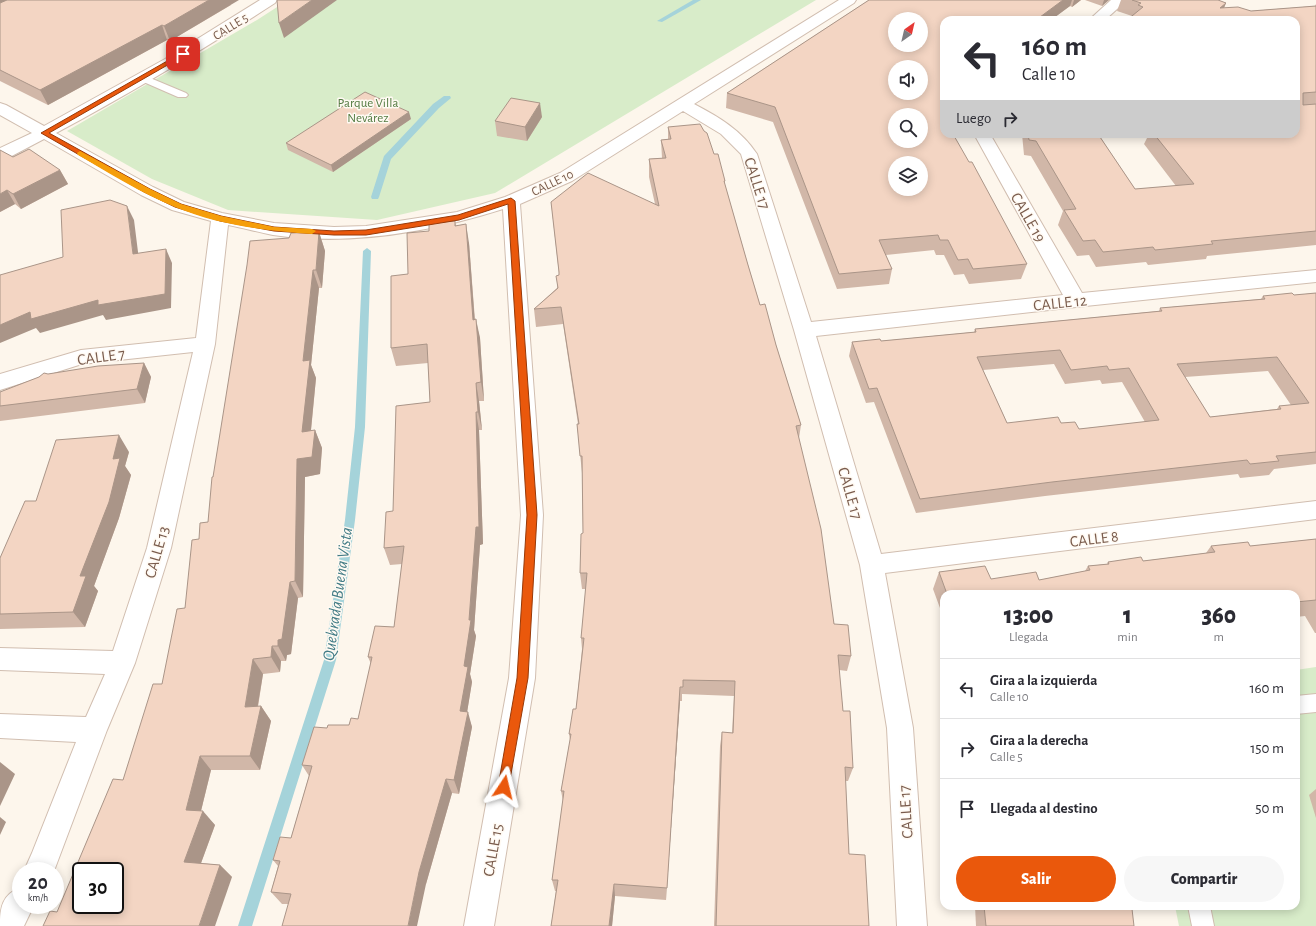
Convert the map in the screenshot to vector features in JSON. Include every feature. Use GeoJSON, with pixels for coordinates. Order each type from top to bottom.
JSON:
{"type":"FeatureCollection","features":[{"type":"Feature","properties":{"kind":"street","name":"CALLE 5"},"geometry":{"type":"LineString","coordinates":[[0,155],[44,133],[143,78],[270,0]]}},
{"type":"Feature","properties":{"kind":"street","name":"CALLE 10"},"geometry":{"type":"LineString","coordinates":[[0,108],[153,194],[178,206],[220,218],[274,229],[334,233],[366,232],[459,217],[511,201],[566,177],[849,0]]}},
{"type":"Feature","properties":{"kind":"street"},"geometry":{"type":"LineString","coordinates":[[1101,16],[1120,0]]}},
{"type":"Feature","properties":{"kind":"street","name":"CALLE 17"},"geometry":{"type":"LineString","coordinates":[[683,105],[726,127],[739,139],[749,154],[804,330],[872,565],[900,728],[912,926]]}},
{"type":"Feature","properties":{"kind":"street","name":"CALLE 19"},"geometry":{"type":"LineString","coordinates":[[984,138],[1076,300]]}},
{"type":"Feature","properties":{"kind":"street","name":"CALLE 15"},"geometry":{"type":"LineString","coordinates":[[479,926],[522,678],[532,515],[511,201]]}},
{"type":"Feature","properties":{"kind":"street","name":"CALLE 13"},"geometry":{"type":"LineString","coordinates":[[43,862],[94,730],[122,664],[159,548],[205,344],[220,218]]}},
{"type":"Feature","properties":{"kind":"street","name":"CALLE 12"},"geometry":{"type":"LineString","coordinates":[[804,330],[1076,300],[1316,276]]}},
{"type":"Feature","properties":{"kind":"street","name":"CALLE 7"},"geometry":{"type":"LineString","coordinates":[[0,382],[81,357],[205,344]]}},
{"type":"Feature","properties":{"kind":"street","name":"CALLE 8"},"geometry":{"type":"LineString","coordinates":[[872,565],[1316,510]]}},
{"type":"Feature","properties":{"kind":"street"},"geometry":{"type":"LineString","coordinates":[[0,659],[122,664]]}},
{"type":"Feature","properties":{"kind":"street"},"geometry":{"type":"LineString","coordinates":[[0,726],[94,730]]}},
{"type":"Feature","properties":{"kind":"street"},"geometry":{"type":"LineString","coordinates":[[7,926],[14,914]]}},
{"type":"Feature","properties":{"kind":"lane"},"geometry":{"type":"LineString","coordinates":[[143,78],[182,95]]}},
{"type":"Feature","properties":{"kind":"lane"},"geometry":{"type":"LineString","coordinates":[[1300,705],[1316,703]]}},
{"type":"Feature","properties":{"kind":"lane"},"geometry":{"type":"LineString","coordinates":[[1200,910],[1203,926]]}},
{"type":"Feature","properties":{"kind":"green space","name":"Parque Villa Nevárez"},"geometry":{"type":"Polygon","coordinates":[[[288,0],[816,0],[495,193],[377,220],[228,210],[152,179],[67,131],[257,20],[288,0]]]}},
{"type":"Feature","properties":{"kind":"green space"},"geometry":{"type":"Polygon","coordinates":[[[1316,667],[1316,926],[1179,926],[1176,910],[1300,910],[1300,669],[1316,667]]]}},
{"type":"Feature","properties":{"kind":"building"},"geometry":{"type":"Polygon","coordinates":[[[7,0],[209,0],[164,26],[162,25],[40,90],[0,70],[0,3],[7,0]]]}},
{"type":"Feature","properties":{"kind":"building"},"geometry":{"type":"Polygon","coordinates":[[[277,0],[312,0],[279,23],[277,0]]]}},
{"type":"Feature","properties":{"kind":"building"},"geometry":{"type":"Polygon","coordinates":[[[869,0],[1063,0],[1041,16],[940,16],[940,138],[955,138],[969,162],[972,162],[1027,264],[973,269],[968,259],[958,260],[948,240],[940,240],[938,235],[879,240],[892,269],[839,274],[775,107],[727,93],[869,0]]]}},
{"type":"Feature","properties":{"kind":"building"},"geometry":{"type":"Polygon","coordinates":[[[1132,0],[1218,0],[1226,3],[1220,8],[1238,7],[1251,11],[1316,6],[1316,92],[1303,93],[1303,105],[1316,104],[1316,231],[1211,241],[1213,244],[1155,250],[1153,247],[1103,252],[1095,240],[1083,241],[1064,210],[1076,209],[1036,141],[1029,140],[1029,138],[1101,138],[1135,189],[1194,184],[1157,138],[1300,138],[1300,16],[1132,16],[1143,7],[1138,5],[1141,3],[1132,0]]]}},
{"type":"Feature","properties":{"kind":"building"},"geometry":{"type":"Polygon","coordinates":[[[365,92],[409,112],[331,165],[286,143],[365,92]]]}},
{"type":"Feature","properties":{"kind":"building"},"geometry":{"type":"Polygon","coordinates":[[[511,98],[540,103],[525,127],[495,121],[511,98]]]}},
{"type":"Feature","properties":{"kind":"building"},"geometry":{"type":"Polygon","coordinates":[[[700,124],[707,133],[714,154],[718,154],[724,181],[760,305],[765,304],[801,425],[796,426],[821,529],[834,624],[848,625],[851,656],[838,655],[843,711],[850,711],[853,768],[845,767],[849,854],[865,855],[869,926],[716,926],[722,732],[733,733],[735,681],[683,680],[683,687],[680,687],[667,888],[614,884],[609,926],[551,926],[558,880],[552,880],[564,791],[561,791],[571,734],[569,734],[573,709],[576,709],[584,638],[581,638],[587,573],[580,573],[581,534],[583,533],[582,456],[580,456],[577,424],[579,424],[561,307],[534,309],[558,288],[556,276],[559,275],[559,272],[551,202],[588,173],[659,206],[649,159],[666,158],[661,140],[671,139],[668,127],[700,124]]]}},
{"type":"Feature","properties":{"kind":"building"},"geometry":{"type":"Polygon","coordinates":[[[29,149],[60,170],[13,194],[7,190],[0,194],[0,150],[13,157],[29,149]]]}},
{"type":"Feature","properties":{"kind":"building"},"geometry":{"type":"Polygon","coordinates":[[[110,200],[127,206],[133,254],[166,249],[165,294],[98,305],[98,300],[31,319],[30,312],[0,325],[0,275],[63,257],[61,210],[110,200]]]}},
{"type":"Feature","properties":{"kind":"building"},"geometry":{"type":"Polygon","coordinates":[[[455,221],[455,226],[466,224],[473,320],[476,319],[481,382],[476,383],[478,412],[476,412],[479,527],[476,527],[469,620],[471,620],[464,666],[468,667],[460,711],[468,712],[454,780],[446,779],[419,872],[408,926],[282,926],[291,894],[271,892],[280,861],[273,860],[280,837],[291,838],[312,766],[302,765],[314,727],[327,728],[328,725],[349,725],[351,718],[358,719],[372,657],[368,657],[375,626],[394,627],[404,546],[384,548],[386,512],[393,511],[396,406],[430,402],[427,344],[391,348],[391,276],[408,274],[407,233],[429,231],[429,223],[455,221]]]}},
{"type":"Feature","properties":{"kind":"building"},"geometry":{"type":"Polygon","coordinates":[[[319,232],[316,270],[313,270],[303,361],[310,360],[302,432],[315,430],[312,457],[297,459],[295,581],[290,582],[282,639],[278,640],[278,646],[272,646],[271,657],[253,659],[245,707],[261,706],[250,756],[200,756],[186,810],[203,811],[184,862],[220,865],[199,926],[43,926],[49,914],[64,914],[64,895],[72,876],[72,914],[124,914],[124,862],[78,862],[113,779],[123,780],[153,684],[162,684],[177,609],[185,608],[192,540],[199,539],[200,523],[208,522],[212,477],[250,241],[289,238],[291,233],[319,232]]]}},
{"type":"Feature","properties":{"kind":"building"},"geometry":{"type":"Polygon","coordinates":[[[1292,293],[1294,295],[1316,293],[1316,452],[1276,456],[1279,461],[1250,464],[1247,460],[1052,482],[920,499],[877,388],[869,389],[852,342],[880,339],[881,341],[976,332],[975,329],[1162,311],[1160,308],[1265,299],[1263,296],[1292,293]],[[1060,350],[977,357],[1007,423],[1058,417],[1061,423],[1075,422],[1079,429],[1159,420],[1129,368],[1109,370],[1107,366],[1071,370],[1060,350]],[[1277,357],[1177,364],[1210,417],[1281,409],[1279,406],[1309,403],[1277,357]]]}},
{"type":"Feature","properties":{"kind":"building"},"geometry":{"type":"Polygon","coordinates":[[[144,363],[137,389],[0,406],[0,392],[39,377],[44,373],[48,374],[98,366],[144,363]]]}},
{"type":"Feature","properties":{"kind":"building"},"geometry":{"type":"Polygon","coordinates":[[[119,435],[113,459],[120,458],[109,502],[80,576],[86,576],[73,612],[0,614],[0,558],[25,501],[36,501],[56,440],[119,435]]]}},
{"type":"Feature","properties":{"kind":"building"},"geometry":{"type":"Polygon","coordinates":[[[1316,539],[1316,600],[1300,602],[1300,590],[946,590],[939,572],[985,566],[991,579],[1036,572],[1039,580],[1090,570],[1088,566],[1109,564],[1108,562],[1141,557],[1143,561],[1215,552],[1211,546],[1248,542],[1250,546],[1316,539]]]}},
{"type":"Feature","properties":{"kind":"building"},"geometry":{"type":"Polygon","coordinates":[[[984,910],[1132,910],[1134,926],[986,926],[984,910]]]}},
{"type":"Feature","properties":{"kind":"waterway","name":"Quebrada Buena Vista"},"geometry":{"type":"LineString","coordinates":[[660,21],[698,0]]}},
{"type":"Feature","properties":{"kind":"waterway","name":"Quebrada Buena Vista"},"geometry":{"type":"LineString","coordinates":[[375,197],[387,158],[436,106],[447,98]]}},
{"type":"Feature","properties":{"kind":"waterway","name":"Quebrada Buena Vista"},"geometry":{"type":"LineString","coordinates":[[245,926],[330,660],[350,520],[360,427],[367,251]]}},
{"type":"Feature","properties":{"kind":"slow traffic"},"geometry":{"type":"LineString","coordinates":[[80,153],[147,191],[178,206],[220,218],[274,229],[312,231]]}},
{"type":"Feature","properties":{"kind":"route"},"geometry":{"type":"LineString","coordinates":[[183,54],[44,133],[147,191],[178,206],[220,218],[274,229],[334,233],[366,232],[459,217],[511,201],[532,515],[522,678],[504,787]]}}]}
